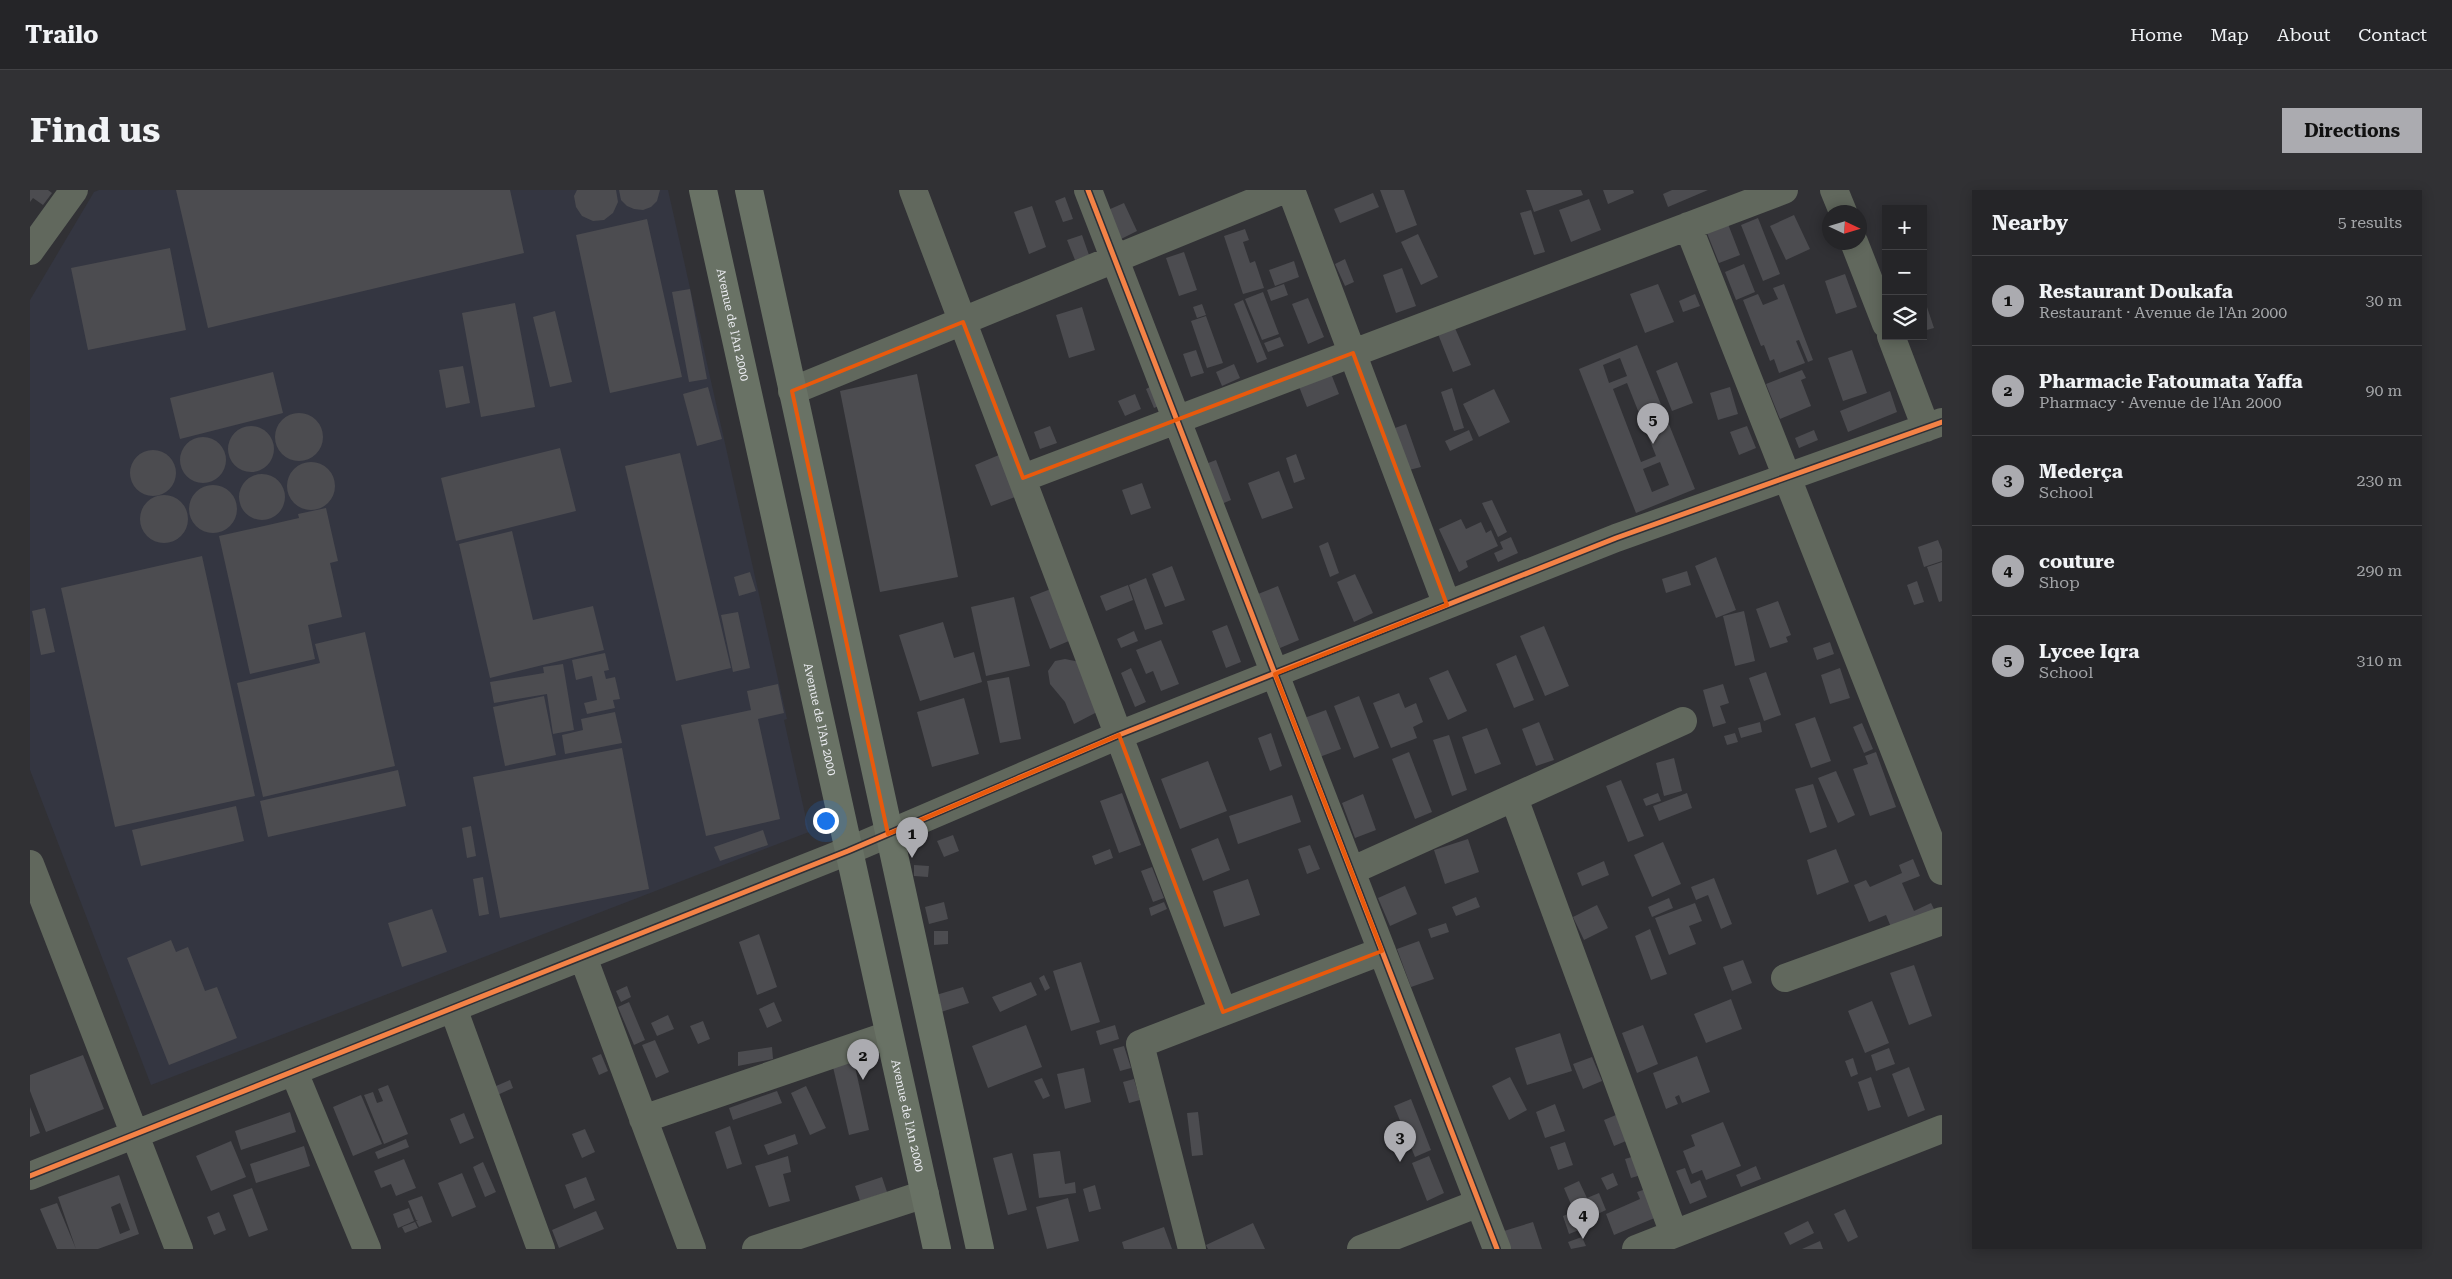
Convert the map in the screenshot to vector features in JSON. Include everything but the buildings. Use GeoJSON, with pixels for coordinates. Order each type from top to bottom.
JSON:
{"type":"FeatureCollection","features":[{"type":"Feature","properties":{"kind":"main road","name":"Avenue de l'An 2000"},"geometry":{"type":"LineString","coordinates":[[703,190],[937,1249]]}},
{"type":"Feature","properties":{"kind":"main road"},"geometry":{"type":"LineString","coordinates":[[749,190],[980,1249]]}},
{"type":"Feature","properties":{"kind":"street"},"geometry":{"type":"LineString","coordinates":[[30,251],[74,190]]}},
{"type":"Feature","properties":{"kind":"street"},"geometry":{"type":"LineString","coordinates":[[913,190],[1223,1012]]}},
{"type":"Feature","properties":{"kind":"street"},"geometry":{"type":"LineString","coordinates":[[1088,190],[1497,1249]]}},
{"type":"Feature","properties":{"kind":"street"},"geometry":{"type":"LineString","coordinates":[[792,390],[963,322],[1283,190]]}},
{"type":"Feature","properties":{"kind":"street"},"geometry":{"type":"LineString","coordinates":[[1291,190],[1447,605]]}},
{"type":"Feature","properties":{"kind":"street"},"geometry":{"type":"LineString","coordinates":[[1023,478],[1784,190]]}},
{"type":"Feature","properties":{"kind":"street"},"geometry":{"type":"LineString","coordinates":[[1834,190],[1840,205]]}},
{"type":"Feature","properties":{"kind":"street"},"geometry":{"type":"LineString","coordinates":[[1688,226],[1942,871]]}},
{"type":"Feature","properties":{"kind":"street"},"geometry":{"type":"LineString","coordinates":[[1857,250],[1882,314]]}},
{"type":"Feature","properties":{"kind":"street"},"geometry":{"type":"LineString","coordinates":[[30,1176],[848,851],[1119,735],[1616,538],[1934,425],[1893,340]]}},
{"type":"Feature","properties":{"kind":"street"},"geometry":{"type":"LineString","coordinates":[[1351,870],[1683,721]]}},
{"type":"Feature","properties":{"kind":"street"},"geometry":{"type":"LineString","coordinates":[[1514,798],[1674,1234]]}},
{"type":"Feature","properties":{"kind":"street"},"geometry":{"type":"LineString","coordinates":[[30,864],[178,1249]]}},
{"type":"Feature","properties":{"kind":"street"},"geometry":{"type":"LineString","coordinates":[[1785,978],[1942,921]]}},
{"type":"Feature","properties":{"kind":"street"},"geometry":{"type":"LineString","coordinates":[[1192,1249],[1140,1044],[1382,951]]}},
{"type":"Feature","properties":{"kind":"street"},"geometry":{"type":"LineString","coordinates":[[583,957],[692,1249]]}},
{"type":"Feature","properties":{"kind":"street"},"geometry":{"type":"LineString","coordinates":[[453,1008],[541,1249]]}},
{"type":"Feature","properties":{"kind":"street"},"geometry":{"type":"LineString","coordinates":[[643,1120],[890,1035]]}},
{"type":"Feature","properties":{"kind":"street"},"geometry":{"type":"LineString","coordinates":[[294,1072],[367,1249]]}},
{"type":"Feature","properties":{"kind":"street"},"geometry":{"type":"LineString","coordinates":[[1636,1249],[1942,1129]]}},
{"type":"Feature","properties":{"kind":"street"},"geometry":{"type":"LineString","coordinates":[[756,1249],[925,1194]]}},
{"type":"Feature","properties":{"kind":"street"},"geometry":{"type":"LineString","coordinates":[[1361,1249],[1479,1203]]}},
{"type":"Feature","properties":{"kind":"highlighted area"},"geometry":{"type":"Polygon","coordinates":[[[963,322],[1023,478],[1353,353],[1447,605],[1275,674],[1382,951],[1223,1012],[1119,735],[888,834],[792,391],[963,322]]]}},
{"type":"Feature","properties":{"kind":"shaded area"},"geometry":{"type":"Polygon","coordinates":[[[99,190],[668,190],[787,719],[784,720],[809,832],[151,1085],[30,770],[30,300],[94,192],[99,190]]]}},
{"type":"Feature","properties":{"kind":"cycle path"},"geometry":{"type":"LineString","coordinates":[[1088,190],[1497,1249]]}},
{"type":"Feature","properties":{"kind":"cycle path"},"geometry":{"type":"LineString","coordinates":[[30,1176],[848,851],[1119,735],[1616,538],[1942,422]]}},
{"type":"Feature","properties":{"kind":"place","name":"Lycee Iqra"},"geometry":{"type":"Point","coordinates":[1653,444]}},
{"type":"Feature","properties":{"kind":"place","name":"Restaurant Doukafa"},"geometry":{"type":"Point","coordinates":[912,858]}},
{"type":"Feature","properties":{"kind":"place","name":"Pharmacie Fatoumata Yaffa"},"geometry":{"type":"Point","coordinates":[863,1080]}},
{"type":"Feature","properties":{"kind":"place","name":"Mederça"},"geometry":{"type":"Point","coordinates":[1400,1162]}},
{"type":"Feature","properties":{"kind":"place","name":"couture"},"geometry":{"type":"Point","coordinates":[1583,1239]}}]}
